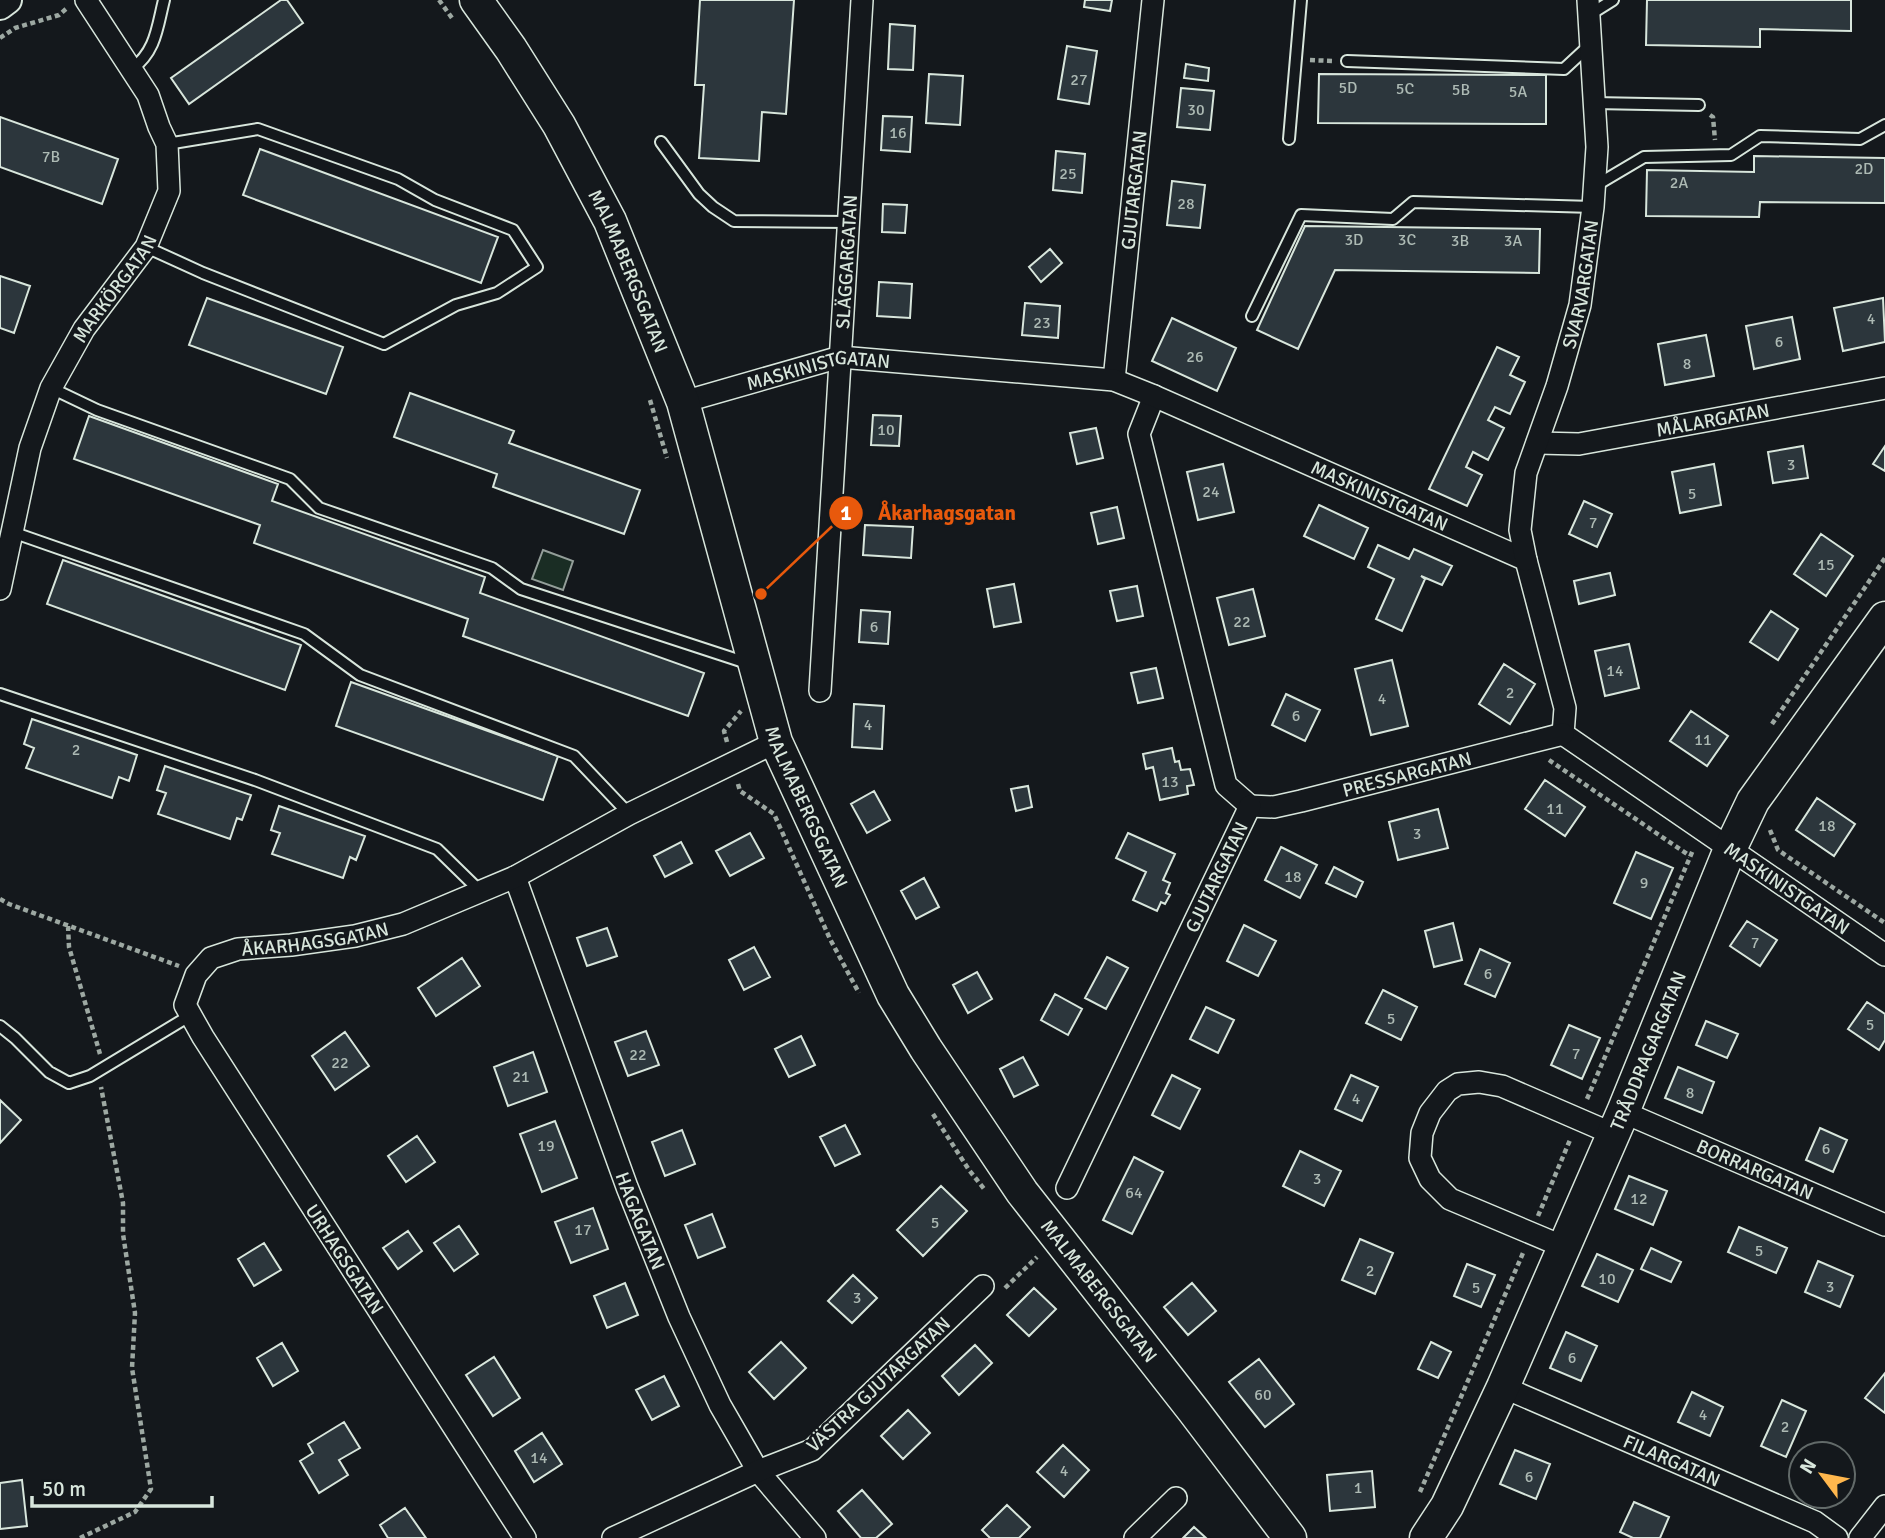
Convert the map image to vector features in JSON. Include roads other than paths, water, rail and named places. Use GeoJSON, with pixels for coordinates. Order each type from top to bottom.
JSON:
{"type":"FeatureCollection","features":[{"type":"Feature","properties":{"kind":"main road","name":"MALMABERGSGATAN"},"geometry":{"type":"LineString","coordinates":[[466,12],[511,48],[559,125],[610,221],[683,402],[776,742],[893,995],[1022,1192],[1290,1538]]}},
{"type":"Feature","properties":{"kind":"main road","name":"TRÅDDRAGARGATAN"},"geometry":{"type":"LineString","coordinates":[[1426,1538],[1447,1506],[1503,1387],[1618,1123],[1730,849],[1753,801],[1883,624]]}},
{"type":"Feature","properties":{"kind":"main road","name":"TRÅDDRAGARGATAN"},"geometry":{"type":"LineString","coordinates":[[1439,1538],[1447,1506]]}},
{"type":"Feature","properties":{"kind":"street"},"geometry":{"type":"LineString","coordinates":[[0,6],[8,0]]}},
{"type":"Feature","properties":{"kind":"street","name":"MARKÖRGATAN"},"geometry":{"type":"LineString","coordinates":[[0,589],[30,448],[51,388],[84,329],[146,247],[169,191],[167,144],[148,95],[86,0]]}},
{"type":"Feature","properties":{"kind":"street","name":"SLÄGGARGATAN"},"geometry":{"type":"LineString","coordinates":[[820,691],[862,0]]}},
{"type":"Feature","properties":{"kind":"street","name":"GJUTARGATAN"},"geometry":{"type":"LineString","coordinates":[[1114,380],[1153,0]]}},
{"type":"Feature","properties":{"kind":"street","name":"SVARVARGATAN"},"geometry":{"type":"LineString","coordinates":[[1525,560],[1520,530],[1525,473],[1538,443],[1580,305],[1594,197],[1597,147],[1589,7]]}},
{"type":"Feature","properties":{"kind":"street","name":"MASKINISTGATAN"},"geometry":{"type":"LineString","coordinates":[[683,402],[840,357],[1114,380],[1525,560]]}},
{"type":"Feature","properties":{"kind":"street","name":"MÅLARGATAN"},"geometry":{"type":"LineString","coordinates":[[1538,443],[1580,444],[1885,388]]}},
{"type":"Feature","properties":{"kind":"street","name":"GJUTARGATAN"},"geometry":{"type":"LineString","coordinates":[[1067,1188],[1250,806],[1226,785],[1141,446],[1139,434],[1154,396]]}},
{"type":"Feature","properties":{"kind":"street"},"geometry":{"type":"LineString","coordinates":[[1525,560],[1565,708],[1563,734]]}},
{"type":"Feature","properties":{"kind":"street","name":"MASKINISTGATAN"},"geometry":{"type":"LineString","coordinates":[[1563,734],[1885,955]]}},
{"type":"Feature","properties":{"kind":"street","name":"PRESSARGATAN"},"geometry":{"type":"LineString","coordinates":[[1250,806],[1273,807],[1301,801],[1563,734]]}},
{"type":"Feature","properties":{"kind":"street","name":"ÅKARHAGSGATAN"},"geometry":{"type":"LineString","coordinates":[[191,1015],[185,1005],[196,975],[211,958],[238,949],[355,936],[403,924],[515,877],[629,814],[776,742]]}},
{"type":"Feature","properties":{"kind":"street","name":"HAGAGATAN"},"geometry":{"type":"LineString","coordinates":[[515,877],[627,1187],[679,1317],[719,1405],[758,1471],[815,1538]]}},
{"type":"Feature","properties":{"kind":"street","name":"URHAGSGATAN"},"geometry":{"type":"LineString","coordinates":[[191,1015],[525,1538]]}},
{"type":"Feature","properties":{"kind":"street","name":"BORRARGATAN"},"geometry":{"type":"LineString","coordinates":[[1564,1247],[1450,1199],[1430,1179],[1420,1158],[1422,1133],[1430,1113],[1447,1091],[1458,1084],[1479,1082],[1502,1086],[1578,1119],[1618,1123],[1885,1225]]}},
{"type":"Feature","properties":{"kind":"street","name":"VÄSTRA GJUTARGATAN"},"geometry":{"type":"LineString","coordinates":[[613,1538],[758,1471],[812,1450],[983,1286]]}},
{"type":"Feature","properties":{"kind":"street","name":"FILARGATAN"},"geometry":{"type":"LineString","coordinates":[[1503,1387],[1815,1521],[1837,1538]]}},
{"type":"Feature","properties":{"kind":"street"},"geometry":{"type":"LineString","coordinates":[[1135,1538],[1176,1498]]}},
{"type":"Feature","properties":{"kind":"street"},"geometry":{"type":"LineString","coordinates":[[1860,1538],[1885,1506]]}},
{"type":"Feature","properties":{"kind":"lane"},"geometry":{"type":"LineString","coordinates":[[132,69],[145,59],[153,42],[164,0]]}},
{"type":"Feature","properties":{"kind":"lane"},"geometry":{"type":"LineString","coordinates":[[1289,139],[1301,0]]}},
{"type":"Feature","properties":{"kind":"lane"},"geometry":{"type":"LineString","coordinates":[[1589,7],[1613,0]]}},
{"type":"Feature","properties":{"kind":"lane"},"geometry":{"type":"LineString","coordinates":[[1347,61],[1564,69],[1591,44]]}},
{"type":"Feature","properties":{"kind":"lane"},"geometry":{"type":"LineString","coordinates":[[1594,103],[1699,105]]}},
{"type":"Feature","properties":{"kind":"lane"},"geometry":{"type":"LineString","coordinates":[[1252,316],[1301,215],[1393,219],[1413,202],[1594,197],[1644,157],[1731,155],[1760,136],[1860,139],[1885,124]]}},
{"type":"Feature","properties":{"kind":"lane"},"geometry":{"type":"LineString","coordinates":[[146,247],[203,273],[384,344],[456,305],[497,293],[537,267],[513,230],[435,200],[398,179],[258,129],[167,144]]}},
{"type":"Feature","properties":{"kind":"lane"},"geometry":{"type":"LineString","coordinates":[[661,142],[699,194],[734,220],[848,222]]}},
{"type":"Feature","properties":{"kind":"lane"},"geometry":{"type":"LineString","coordinates":[[51,388],[97,410],[290,479],[319,508],[492,568],[521,589],[755,666]]}},
{"type":"Feature","properties":{"kind":"lane"},"geometry":{"type":"LineString","coordinates":[[12,532],[304,635],[360,675],[574,756],[629,814]]}},
{"type":"Feature","properties":{"kind":"lane"},"geometry":{"type":"LineString","coordinates":[[0,694],[255,780],[437,849],[481,892]]}},
{"type":"Feature","properties":{"kind":"lane"},"geometry":{"type":"LineString","coordinates":[[0,1026],[49,1072],[69,1083],[101,1070],[191,1015]]}},
{"type":"Feature","properties":{"kind":"place","name":"Åkarhagsgatan"},"geometry":{"type":"Point","coordinates":[761,594]}}]}
